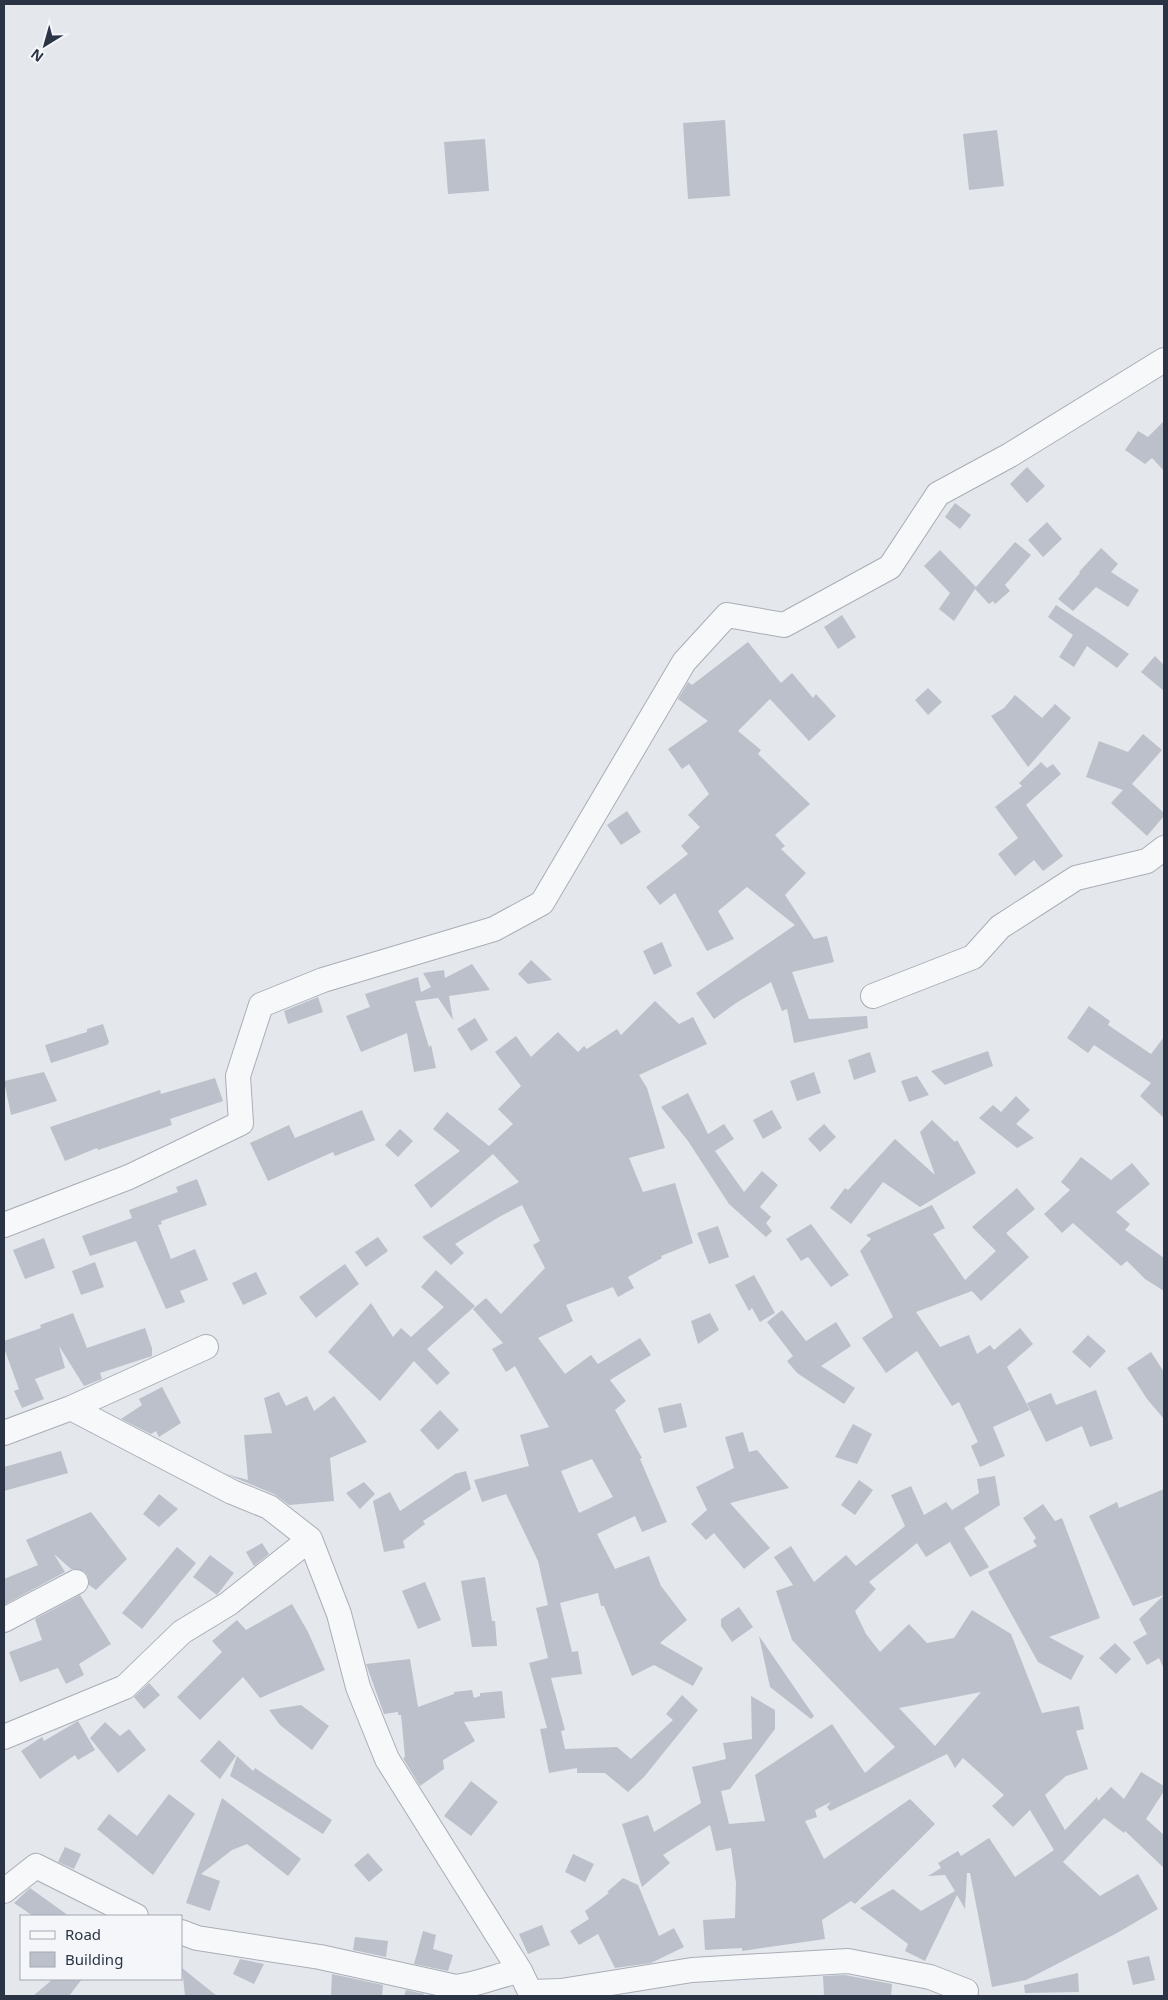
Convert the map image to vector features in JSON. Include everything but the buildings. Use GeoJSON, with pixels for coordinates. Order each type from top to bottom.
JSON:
{"type":"FeatureCollection","features":[{"type":"Feature","properties":{"kind":"street"},"geometry":{"type":"LineString","coordinates":[[4,1225],[130,1177],[241,1123],[238,1076],[261,1005],[322,980],[494,929],[542,903],[684,662],[727,615],[784,625],[890,567],[938,494],[1010,455],[1164,360]]}},
{"type":"Feature","properties":{"kind":"street"},"geometry":{"type":"LineString","coordinates":[[873,996],[973,957],[1000,927],[1076,878],[1147,861],[1164,848]]}},
{"type":"Feature","properties":{"kind":"street"},"geometry":{"type":"LineString","coordinates":[[4,1433],[71,1408],[206,1347]]}},
{"type":"Feature","properties":{"kind":"street"},"geometry":{"type":"LineString","coordinates":[[71,1408],[232,1492],[269,1507],[310,1540],[339,1614],[358,1687],[387,1759],[528,1986]]}},
{"type":"Feature","properties":{"kind":"street"},"geometry":{"type":"LineString","coordinates":[[4,1738],[125,1687],[182,1632],[228,1604],[310,1540]]}},
{"type":"Feature","properties":{"kind":"street"},"geometry":{"type":"LineString","coordinates":[[4,1620],[76,1582]]}},
{"type":"Feature","properties":{"kind":"street"},"geometry":{"type":"LineString","coordinates":[[4,1891],[36,1866],[134,1915]]}},
{"type":"Feature","properties":{"kind":"street"},"geometry":{"type":"LineString","coordinates":[[182,1932],[197,1938],[320,1958],[456,1987],[478,1984],[499,1974],[528,1986],[561,1991],[692,1970],[848,1961],[930,1977],[966,1991]]}}]}
